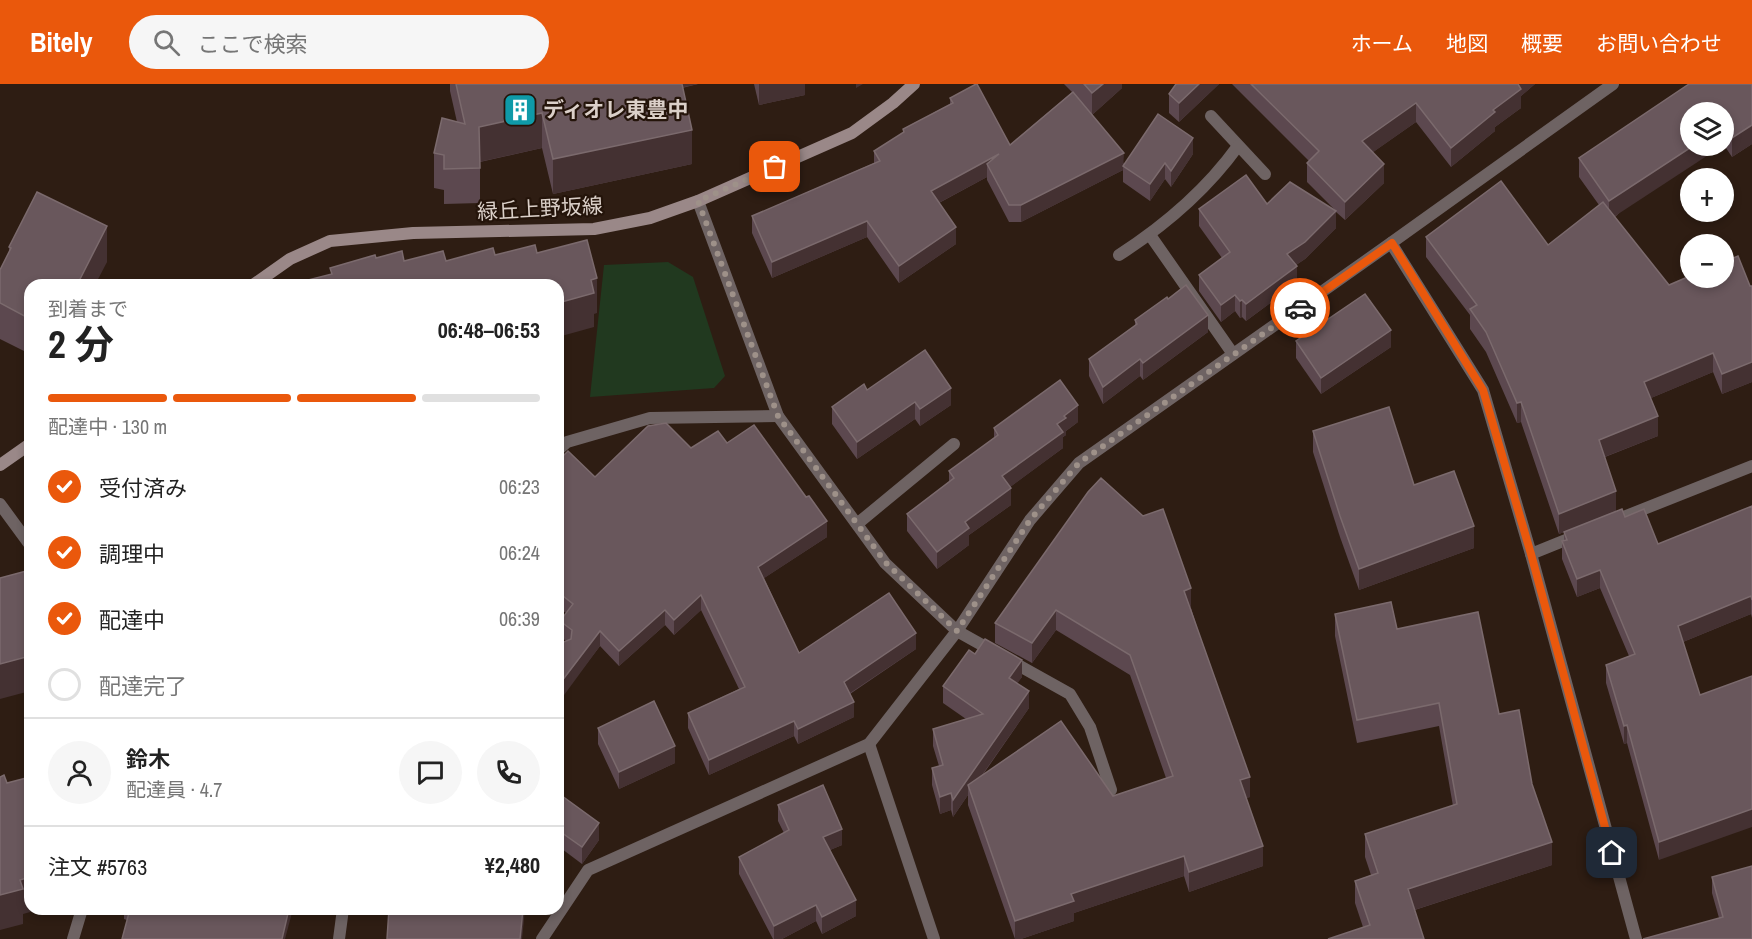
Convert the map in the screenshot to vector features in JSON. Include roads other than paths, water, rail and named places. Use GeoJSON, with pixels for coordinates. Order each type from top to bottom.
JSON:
{"type":"FeatureCollection","features":[{"type":"Feature","properties":{"kind":"street","name":"緑丘上野坂線"},"geometry":{"type":"LineString","coordinates":[[262,279],[290,259],[330,241],[413,233],[594,229],[650,218],[698,201],[852,133],[893,103],[914,84]]}},
{"type":"Feature","properties":{"kind":"street"},"geometry":{"type":"LineString","coordinates":[[564,906],[588,870],[869,744],[957,631],[1030,520],[1079,463],[1613,84]]}},
{"type":"Feature","properties":{"kind":"street"},"geometry":{"type":"LineString","coordinates":[[1212,116],[1265,174]]}},
{"type":"Feature","properties":{"kind":"street"},"geometry":{"type":"LineString","coordinates":[[1119,255],[1150,235],[1220,172],[1238,146]]}},
{"type":"Feature","properties":{"kind":"street"},"geometry":{"type":"LineString","coordinates":[[698,201],[778,416],[885,562],[957,631],[1070,694],[1090,728],[1111,790]]}},
{"type":"Feature","properties":{"kind":"street"},"geometry":{"type":"LineString","coordinates":[[1150,235],[1233,354]]}},
{"type":"Feature","properties":{"kind":"street"},"geometry":{"type":"LineString","coordinates":[[1392,243],[1483,390],[1531,554],[1636,939]]}},
{"type":"Feature","properties":{"kind":"street"},"geometry":{"type":"LineString","coordinates":[[564,445],[650,418],[778,416]]}},
{"type":"Feature","properties":{"kind":"street"},"geometry":{"type":"LineString","coordinates":[[857,524],[954,444]]}},
{"type":"Feature","properties":{"kind":"street"},"geometry":{"type":"LineString","coordinates":[[0,465],[24,448]]}},
{"type":"Feature","properties":{"kind":"street"},"geometry":{"type":"LineString","coordinates":[[1531,554],[1752,466]]}},
{"type":"Feature","properties":{"kind":"street"},"geometry":{"type":"LineString","coordinates":[[0,504],[24,537]]}},
{"type":"Feature","properties":{"kind":"street"},"geometry":{"type":"LineString","coordinates":[[869,744],[934,939]]}},
{"type":"Feature","properties":{"kind":"street"},"geometry":{"type":"LineString","coordinates":[[73,939],[80,915]]}},
{"type":"Feature","properties":{"kind":"street"},"geometry":{"type":"LineString","coordinates":[[339,939],[341,915]]}},
{"type":"Feature","properties":{"kind":"street"},"geometry":{"type":"LineString","coordinates":[[542,939],[558,915]]}},
{"type":"Feature","properties":{"kind":"place","name":"ディオレ東豊中"},"geometry":{"type":"Point","coordinates":[520,110]}}]}
